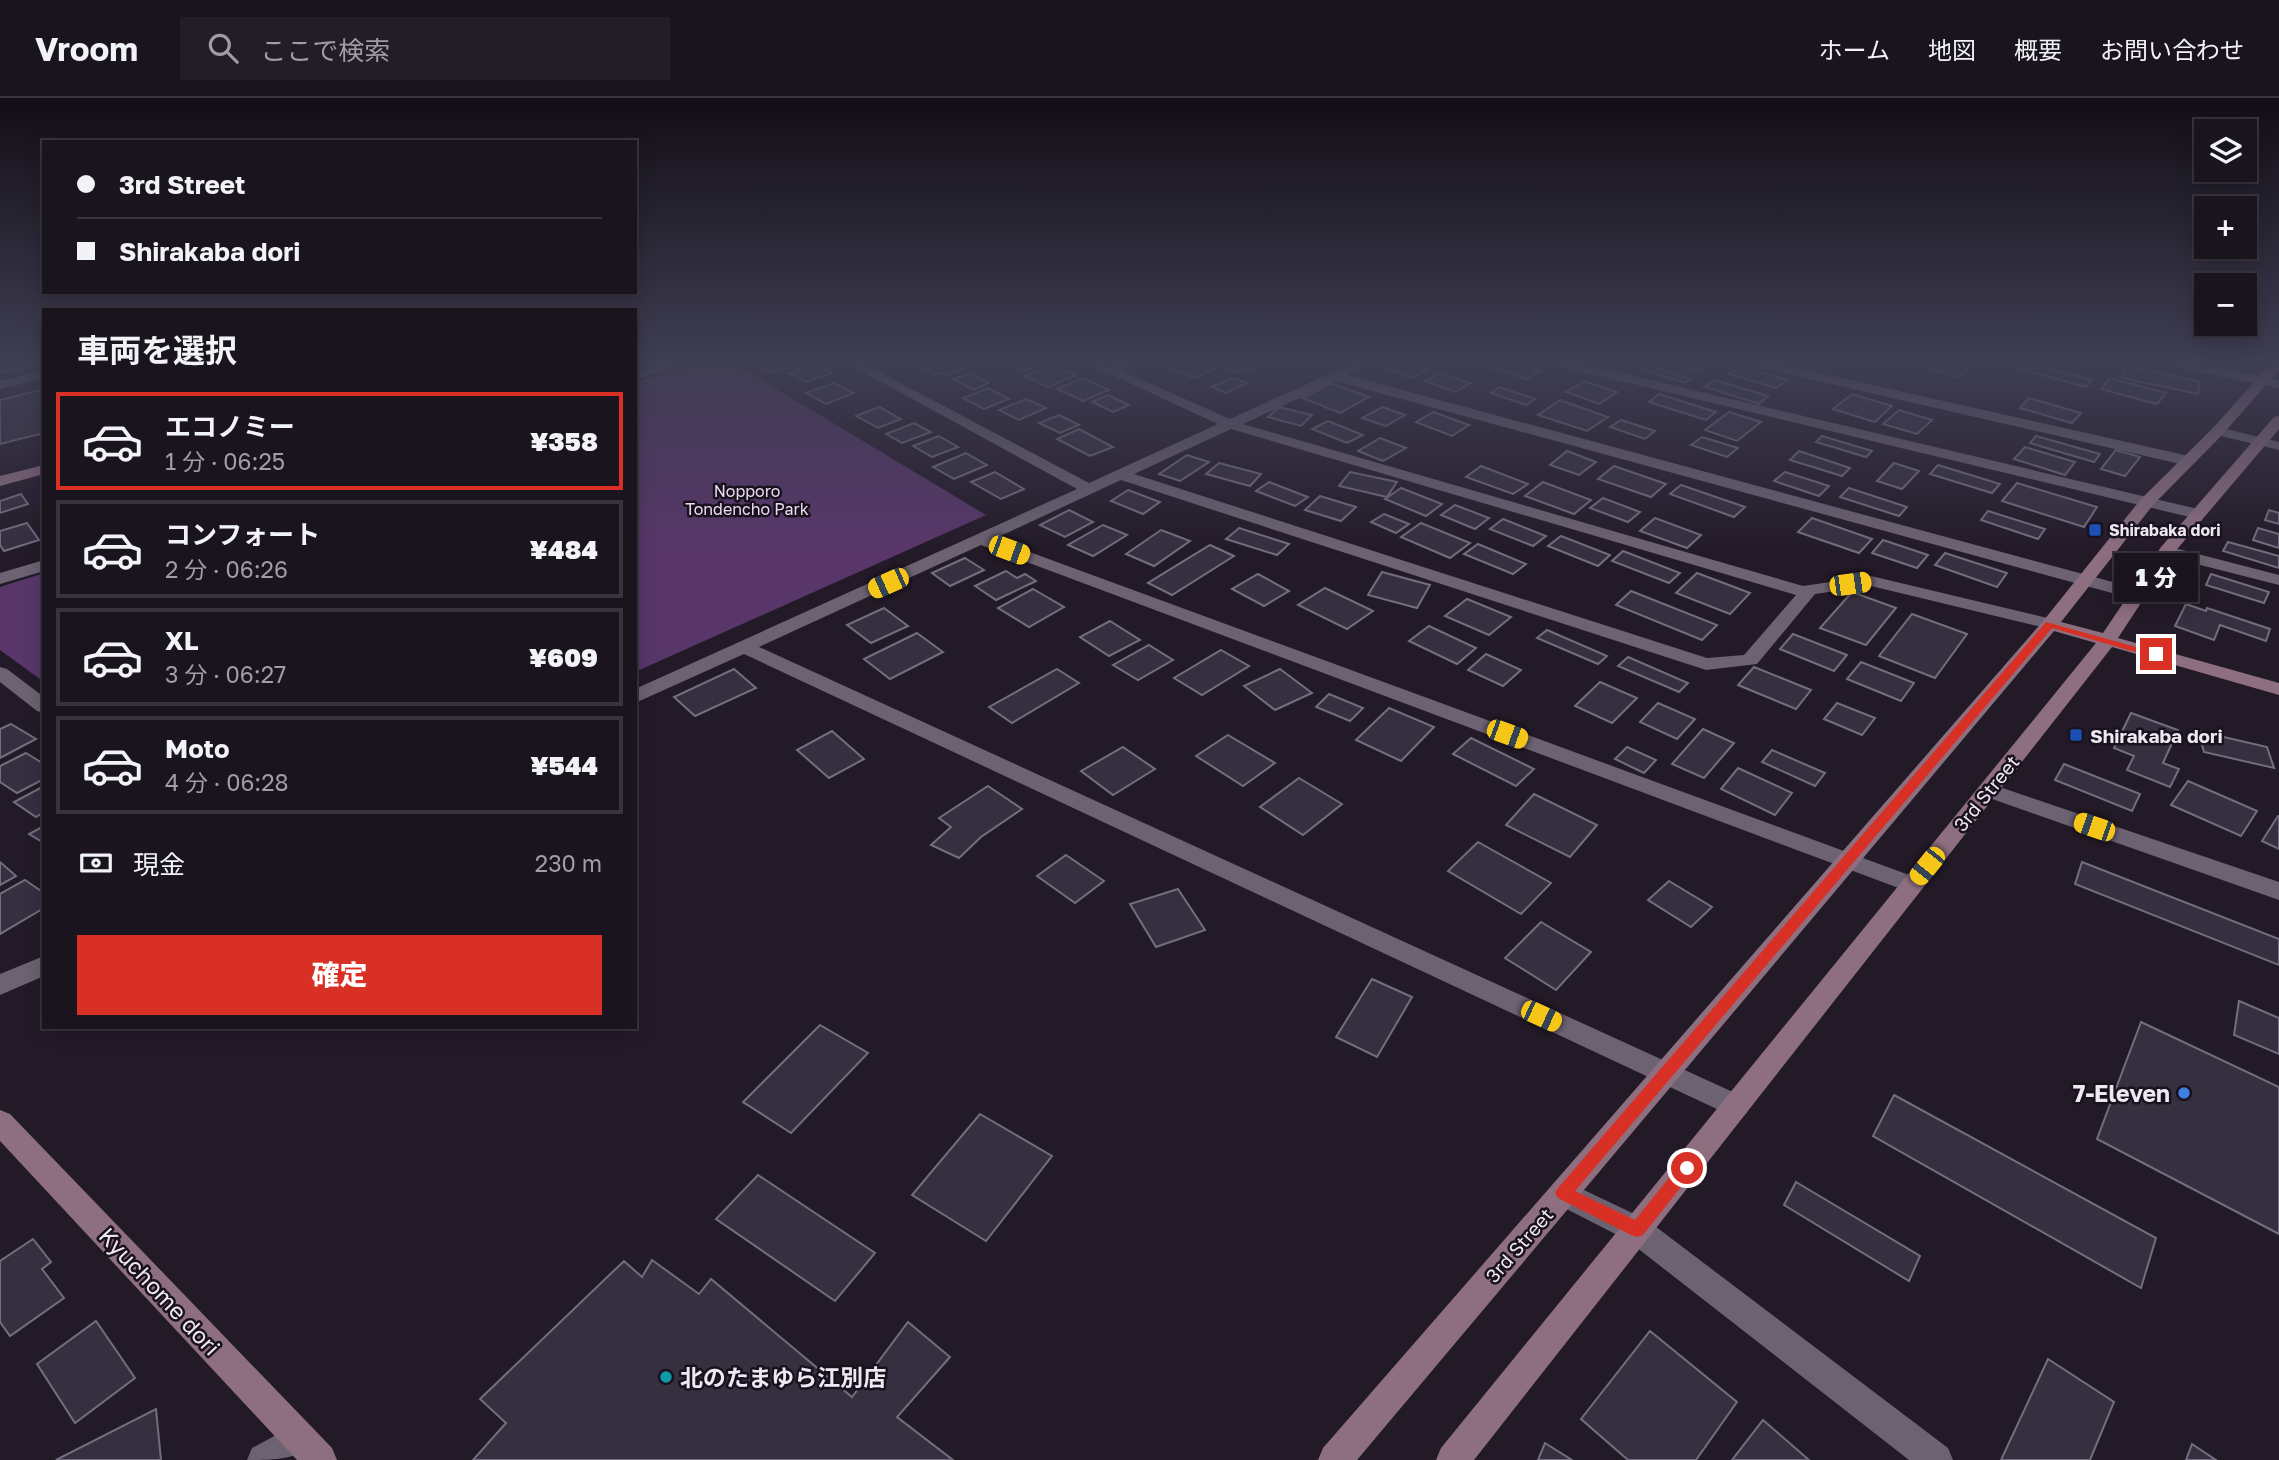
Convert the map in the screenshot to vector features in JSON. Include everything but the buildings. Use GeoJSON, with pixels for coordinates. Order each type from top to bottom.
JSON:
{"type":"FeatureCollection","features":[{"type":"Feature","properties":{"kind":"street"},"geometry":{"type":"LineString","coordinates":[[968,425],[1091,490]]}},
{"type":"Feature","properties":{"kind":"street"},"geometry":{"type":"LineString","coordinates":[[637,696],[1231,425],[1802,592],[1871,582],[2050,624],[2279,689]]}},
{"type":"Feature","properties":{"kind":"street"},"geometry":{"type":"LineString","coordinates":[[1514,425],[2140,595]]}},
{"type":"Feature","properties":{"kind":"street"},"geometry":{"type":"LineString","coordinates":[[1821,425],[2198,514]]}},
{"type":"Feature","properties":{"kind":"street"},"geometry":{"type":"LineString","coordinates":[[2029,425],[2189,461]]}},
{"type":"Feature","properties":{"kind":"street","name":"3rd Street"},"geometry":{"type":"LineString","coordinates":[[1335,1460],[2050,624],[2147,502],[2224,425]]}},
{"type":"Feature","properties":{"kind":"street","name":"3rd Street"},"geometry":{"type":"LineString","coordinates":[[1453,1460],[2107,640],[2140,595],[2167,551],[2198,514],[2269,444],[2277,425]]}},
{"type":"Feature","properties":{"kind":"street"},"geometry":{"type":"LineString","coordinates":[[2217,431],[2269,444]]}},
{"type":"Feature","properties":{"kind":"street"},"geometry":{"type":"LineString","coordinates":[[0,481],[42,470]]}},
{"type":"Feature","properties":{"kind":"street"},"geometry":{"type":"LineString","coordinates":[[1122,475],[1706,664],[1750,660],[1809,590]]}},
{"type":"Feature","properties":{"kind":"street"},"geometry":{"type":"LineString","coordinates":[[983,540],[1912,885]]}},
{"type":"Feature","properties":{"kind":"street"},"geometry":{"type":"LineString","coordinates":[[2167,551],[2279,580]]}},
{"type":"Feature","properties":{"kind":"street"},"geometry":{"type":"LineString","coordinates":[[0,579],[42,566]]}},
{"type":"Feature","properties":{"kind":"street"},"geometry":{"type":"LineString","coordinates":[[745,648],[1737,1106]]}},
{"type":"Feature","properties":{"kind":"street"},"geometry":{"type":"LineString","coordinates":[[0,673],[42,706]]}},
{"type":"Feature","properties":{"kind":"street"},"geometry":{"type":"LineString","coordinates":[[1988,790],[2279,891]]}},
{"type":"Feature","properties":{"kind":"street"},"geometry":{"type":"LineString","coordinates":[[0,985],[42,966]]}},
{"type":"Feature","properties":{"kind":"street","name":"Kyuchome dori"},"geometry":{"type":"LineString","coordinates":[[0,1122],[310,1449]]}},
{"type":"Feature","properties":{"kind":"street"},"geometry":{"type":"LineString","coordinates":[[1563,1193],[1637,1230],[1936,1460]]}},
{"type":"Feature","properties":{"kind":"street"},"geometry":{"type":"LineString","coordinates":[[264,1460],[310,1449]]}},
{"type":"Feature","properties":{"kind":"green space","name":"Nopporo Tondencho Park"},"geometry":{"type":"Polygon","coordinates":[[[637,425],[836,425],[986,515],[637,671],[637,425]]]}},
{"type":"Feature","properties":{"kind":"green space"},"geometry":{"type":"Polygon","coordinates":[[[42,574],[42,681],[0,650],[0,587],[42,574]]]}},
{"type":"Feature","properties":{"kind":"place","name":"Shirabaka dori"},"geometry":{"type":"Point","coordinates":[2095,530]}},
{"type":"Feature","properties":{"kind":"place","name":"Shirakaba dori"},"geometry":{"type":"Point","coordinates":[2076,735]}},
{"type":"Feature","properties":{"kind":"place","name":"7-Eleven"},"geometry":{"type":"Point","coordinates":[2184,1093]}},
{"type":"Feature","properties":{"kind":"place","name":"北のたまゆら江別店"},"geometry":{"type":"Point","coordinates":[666,1377]}},
{"type":"Feature","properties":{"kind":"route"},"geometry":{"type":"LineString","coordinates":[[1687,1168],[1637,1230],[1563,1193],[2050,624],[2156,654]]}}]}
